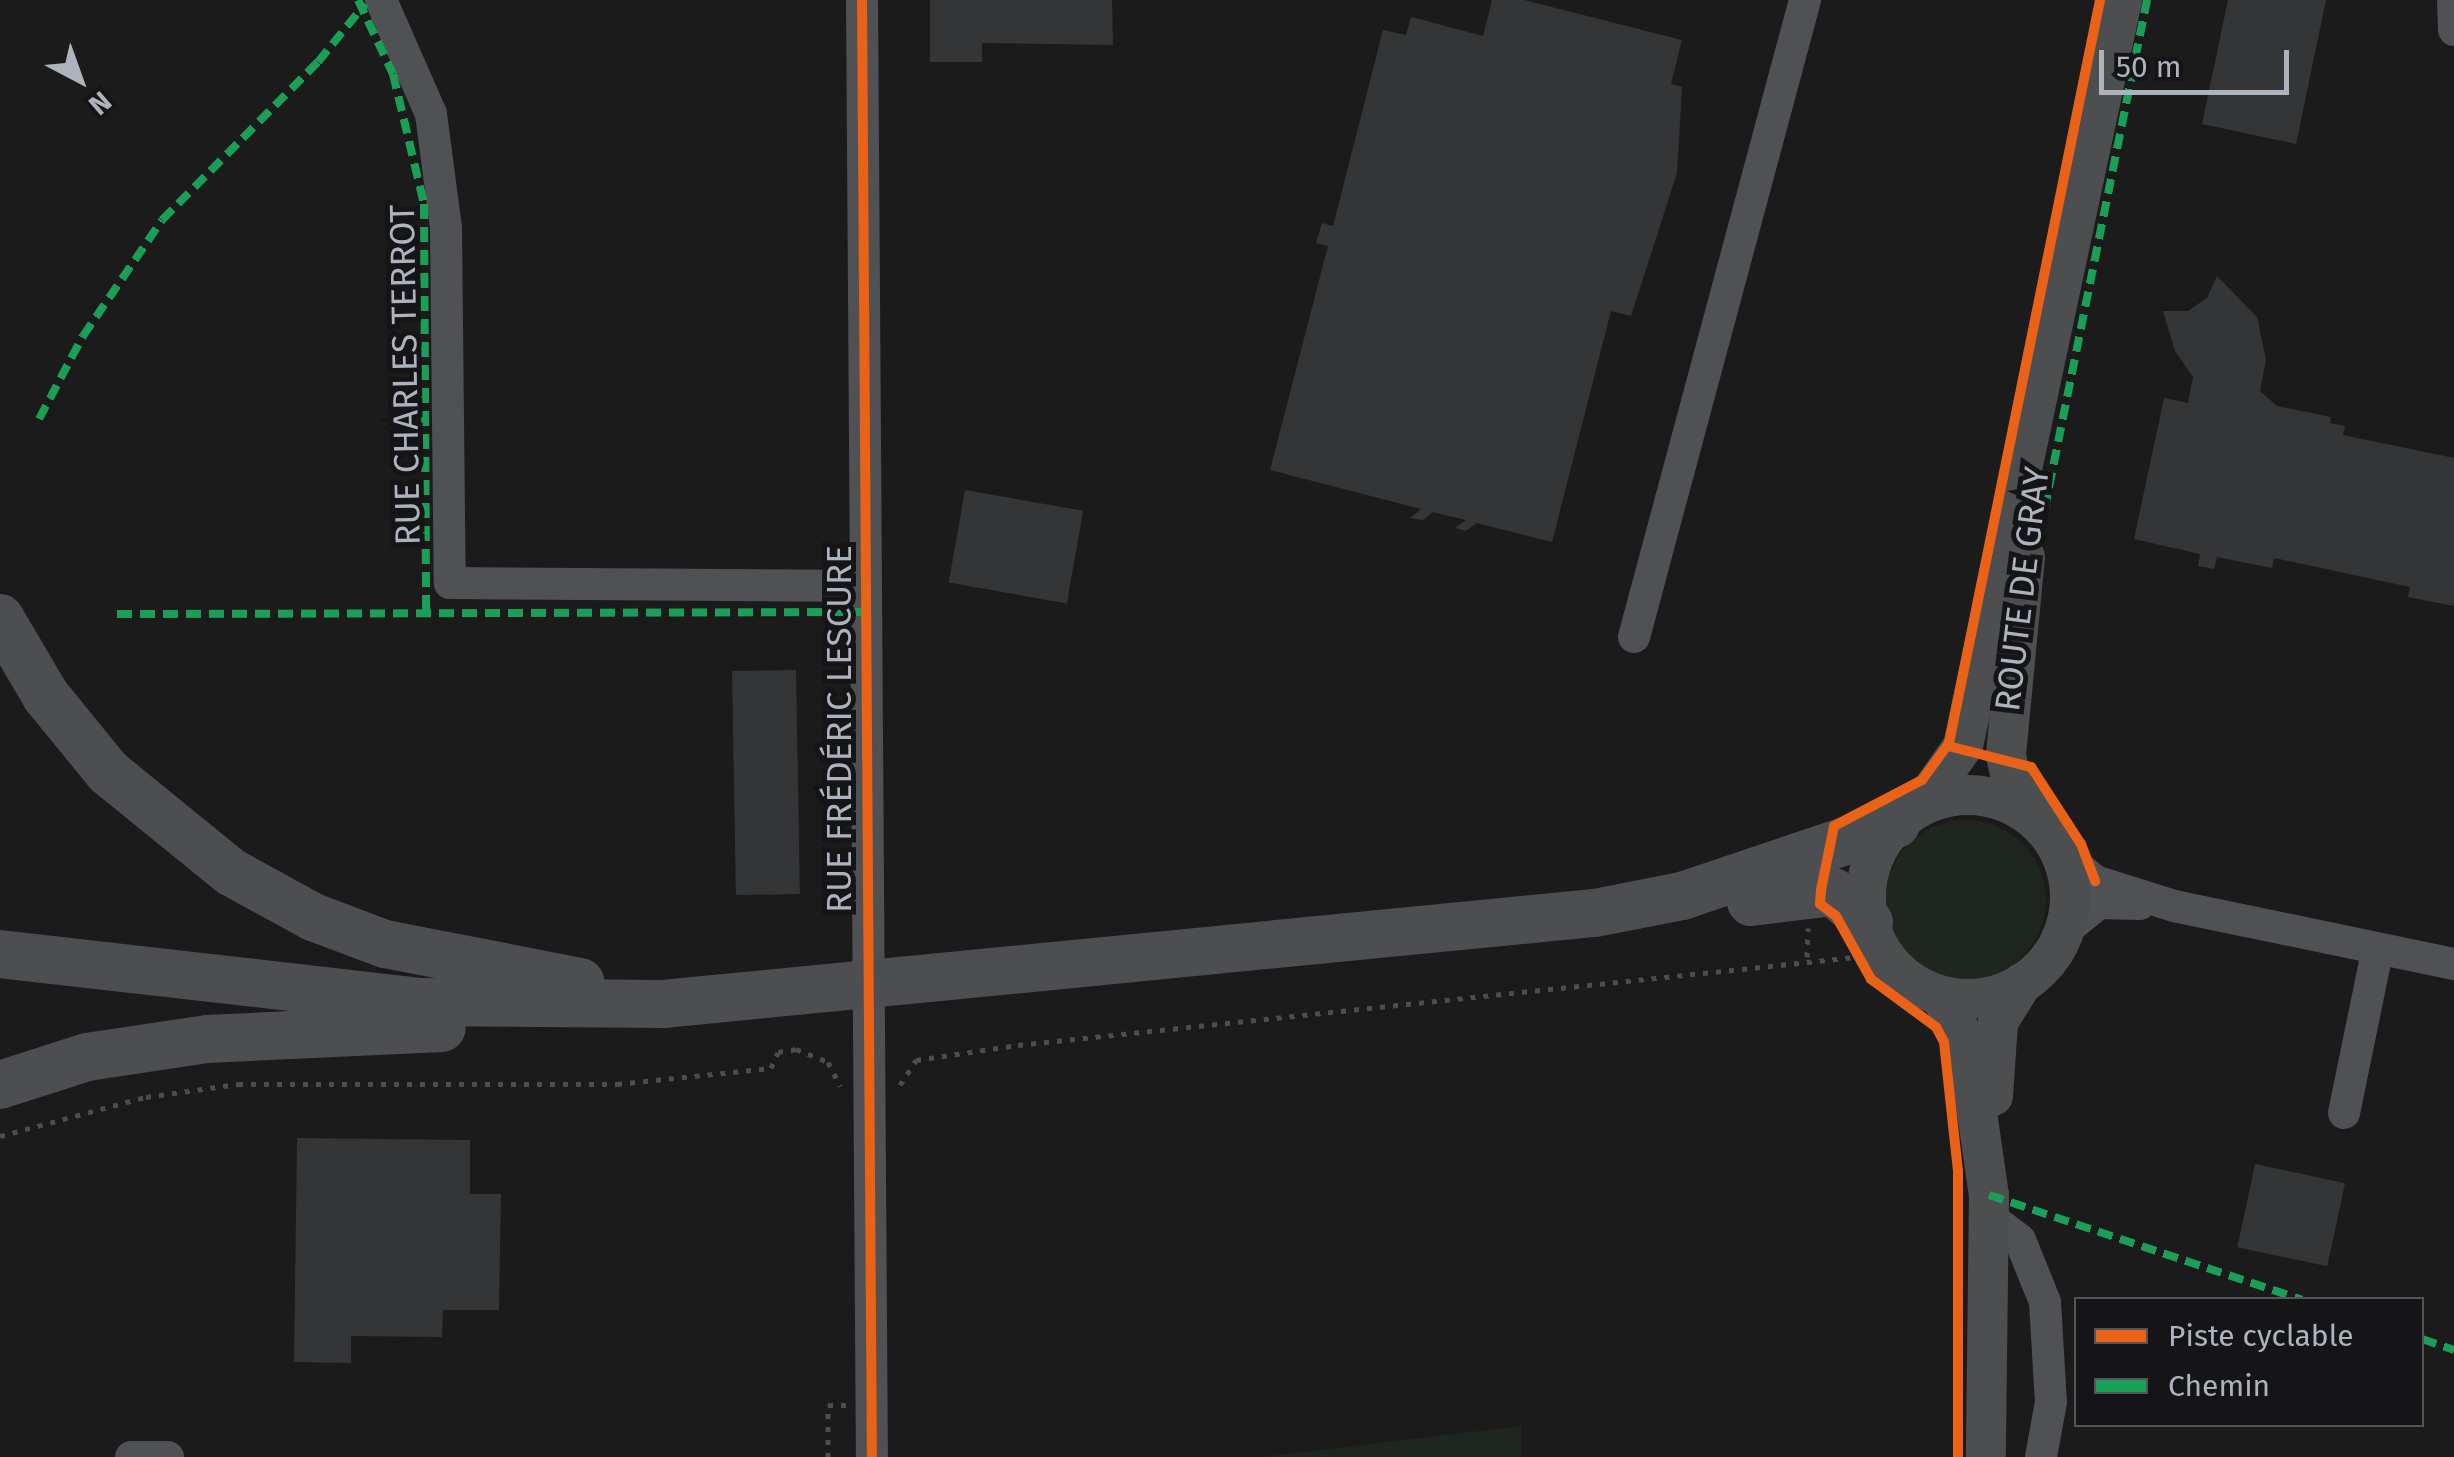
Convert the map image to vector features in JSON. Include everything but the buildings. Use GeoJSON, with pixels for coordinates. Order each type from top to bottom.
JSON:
{"type":"FeatureCollection","features":[{"type":"Feature","properties":{"kind":"highway"},"geometry":{"type":"LineString","coordinates":[[0,618],[46,696],[108,772],[187,842],[272,896],[348,932],[428,956],[742,1014]]}},
{"type":"Feature","properties":{"kind":"highway"},"geometry":{"type":"LineString","coordinates":[[869,1002],[1024,980],[1061,967],[1595,913],[1682,896],[1909,815]]}},
{"type":"Feature","properties":{"kind":"highway"},"geometry":{"type":"LineString","coordinates":[[0,1085],[88,1057],[248,1034],[742,1014],[1086,986],[1639,928],[1805,892],[1841,895],[1858,946]]}},
{"type":"Feature","properties":{"kind":"highway"},"geometry":{"type":"LineString","coordinates":[[0,954],[505,1007],[742,1014]]}},
{"type":"Feature","properties":{"kind":"highway"},"geometry":{"type":"LineString","coordinates":[[0,975],[490,1025]]}},
{"type":"Feature","properties":{"kind":"main road","name":"ROUTE DE GRAY"},"geometry":{"type":"LineString","coordinates":[[1909,815],[1963,746],[2122,0]]}},
{"type":"Feature","properties":{"kind":"main road","name":"ROUTE DE GRAY"},"geometry":{"type":"LineString","coordinates":[[2050,838],[2013,786],[2006,740],[2051,344]]}},
{"type":"Feature","properties":{"kind":"main road"},"geometry":{"type":"LineString","coordinates":[[1986,1457],[1998,1022],[2062,934],[2070,884],[2050,838],[2013,805],[1981,795],[1909,815],[1867,878],[1858,946],[1940,996],[1974,1000],[2024,982]]}},
{"type":"Feature","properties":{"kind":"main road"},"geometry":{"type":"LineString","coordinates":[[1940,996],[1967,1043],[1990,1206]]}},
{"type":"Feature","properties":{"kind":"street","name":"RUE CHARLES TERROT"},"geometry":{"type":"LineString","coordinates":[[381,0],[431,114],[446,228],[450,584],[865,586]]}},
{"type":"Feature","properties":{"kind":"street","name":"RUE FRÉDÉRIC LESCURE"},"geometry":{"type":"LineString","coordinates":[[862,0],[872,1457]]}},
{"type":"Feature","properties":{"kind":"street"},"geometry":{"type":"LineString","coordinates":[[1634,636],[1804,0]]}},
{"type":"Feature","properties":{"kind":"street"},"geometry":{"type":"LineString","coordinates":[[2453,0],[2454,30]]}},
{"type":"Feature","properties":{"kind":"street"},"geometry":{"type":"LineString","coordinates":[[2050,838],[2094,881],[2174,906],[2454,964]]}},
{"type":"Feature","properties":{"kind":"street"},"geometry":{"type":"LineString","coordinates":[[2062,934],[2099,904],[2174,906]]}},
{"type":"Feature","properties":{"kind":"street"},"geometry":{"type":"LineString","coordinates":[[2344,1113],[2378,948]]}},
{"type":"Feature","properties":{"kind":"street"},"geometry":{"type":"LineString","coordinates":[[1990,1206],[2020,1240],[2045,1302],[2051,1402],[2040,1457]]}},
{"type":"Feature","properties":{"kind":"street"},"geometry":{"type":"LineString","coordinates":[[131,1457],[168,1457]]}},
{"type":"Feature","properties":{"kind":"path"},"geometry":{"type":"LineString","coordinates":[[0,1136],[146,1098],[238,1084],[616,1084],[771,1068],[778,1052],[796,1048],[828,1062],[841,1088],[900,1085],[916,1060],[1018,1045],[1858,946]]}},
{"type":"Feature","properties":{"kind":"shaded area"},"geometry":{"type":"Polygon","coordinates":[[[1966,820],[1997,826],[2022,844],[2040,869],[2046,900],[2040,931],[2022,956],[1997,974],[1966,980],[1935,974],[1910,956],[1892,931],[1886,900],[1892,869],[1910,844],[1935,826],[1966,820]]]}},
{"type":"Feature","properties":{"kind":"shaded area"},"geometry":{"type":"Polygon","coordinates":[[[1521,1426],[1521,1457],[1261,1457],[1521,1426]]]}},
{"type":"Feature","properties":{"kind":"marked path"},"geometry":{"type":"LineString","coordinates":[[358,0],[393,74],[424,204],[426,613]]}},
{"type":"Feature","properties":{"kind":"marked path"},"geometry":{"type":"LineString","coordinates":[[2040,532],[2147,0]]}},
{"type":"Feature","properties":{"kind":"marked path"},"geometry":{"type":"LineString","coordinates":[[39,419],[83,336],[162,220],[318,62],[365,4]]}},
{"type":"Feature","properties":{"kind":"marked path"},"geometry":{"type":"LineString","coordinates":[[117,614],[866,612]]}},
{"type":"Feature","properties":{"kind":"marked path"},"geometry":{"type":"LineString","coordinates":[[1989,1195],[2293,1297]]}},
{"type":"Feature","properties":{"kind":"marked path"},"geometry":{"type":"LineString","coordinates":[[2424,1340],[2454,1350]]}},
{"type":"Feature","properties":{"kind":"cycle path"},"geometry":{"type":"LineString","coordinates":[[862,0],[872,1457]]}},
{"type":"Feature","properties":{"kind":"cycle path"},"geometry":{"type":"LineString","coordinates":[[1958,1457],[1958,1171],[1944,1042],[1936,1027],[1871,979],[1836,916],[1820,904],[1821,890],[1834,826],[1922,780],[1949,743],[2100,0]]}},
{"type":"Feature","properties":{"kind":"cycle path"},"geometry":{"type":"LineString","coordinates":[[1948,746],[2031,767],[2081,844],[2095,881]]}}]}
